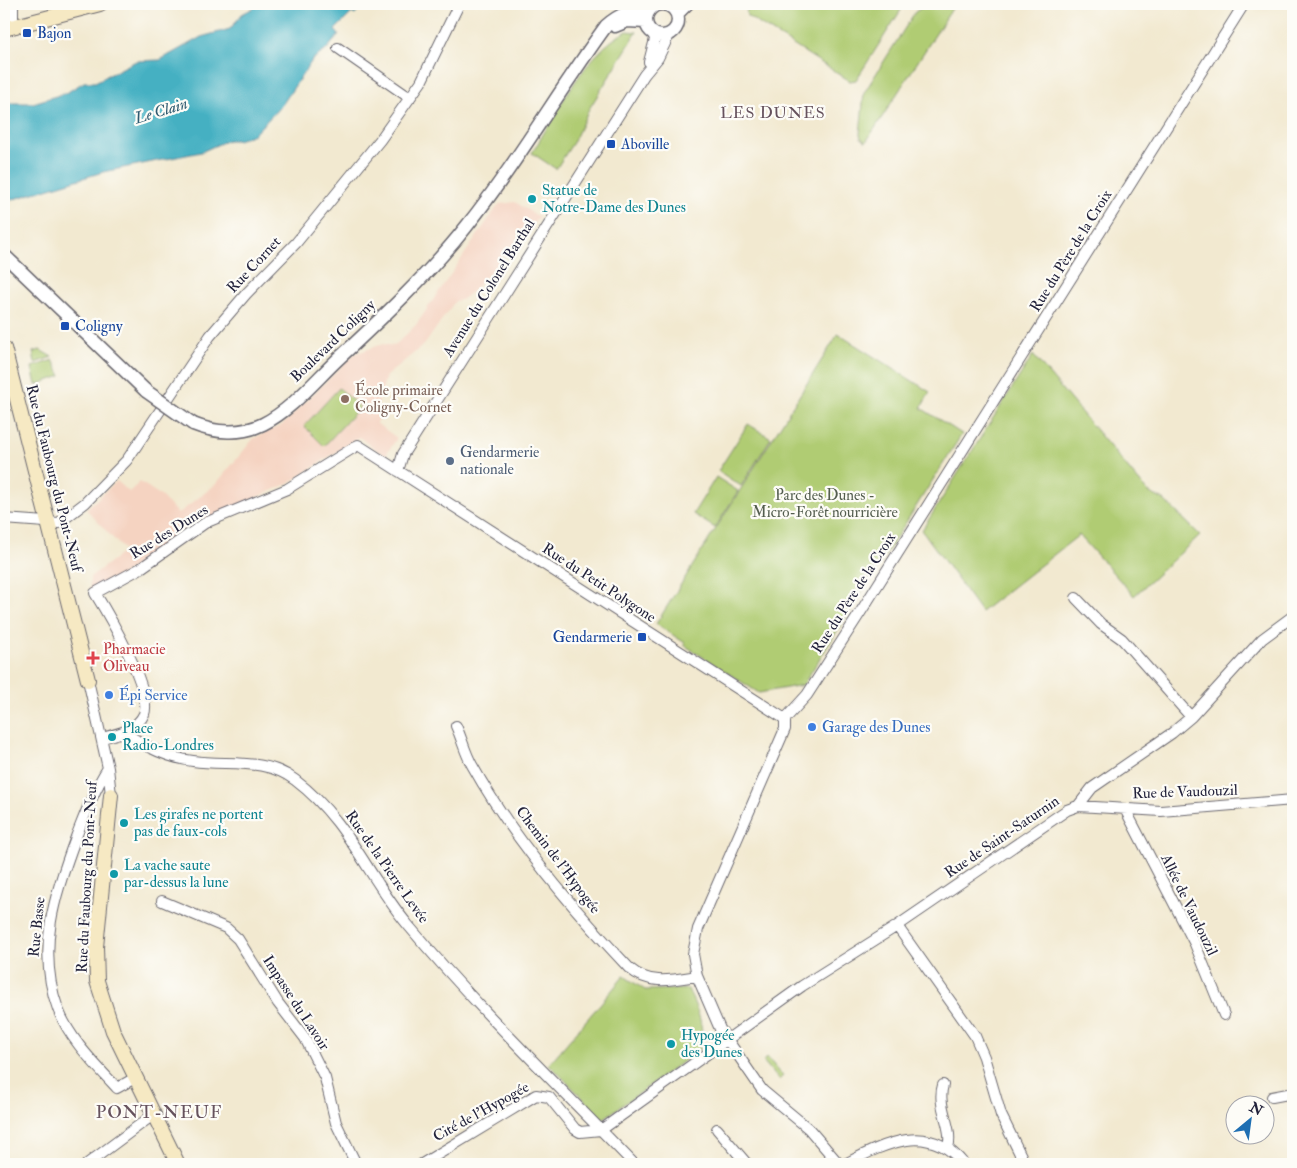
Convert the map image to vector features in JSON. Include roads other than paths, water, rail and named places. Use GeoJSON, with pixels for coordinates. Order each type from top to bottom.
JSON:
{"type":"FeatureCollection","features":[{"type":"Feature","properties":{"kind":"main road"},"geometry":{"type":"LineString","coordinates":[[8,27],[100,4]]}},
{"type":"Feature","properties":{"kind":"main road","name":"Rue du Faubourg du Pont-Neuf"},"geometry":{"type":"LineString","coordinates":[[4,348],[88,680]]}},
{"type":"Feature","properties":{"kind":"main road","name":"Rue du Faubourg du Pont-Neuf"},"geometry":{"type":"LineString","coordinates":[[110,794],[96,965],[103,1004],[135,1078],[178,1164]]}},
{"type":"Feature","properties":{"kind":"street"},"geometry":{"type":"LineString","coordinates":[[8,27],[12,4]]}},
{"type":"Feature","properties":{"kind":"street","name":"Rue Cornet"},"geometry":{"type":"LineString","coordinates":[[48,523],[62,521],[104,485],[127,460],[210,336],[246,294],[296,243],[380,140],[410,98],[440,46],[460,4]]}},
{"type":"Feature","properties":{"kind":"street"},"geometry":{"type":"LineString","coordinates":[[672,8],[676,28],[664,36],[654,34],[648,16],[658,4],[672,8],[687,4]]}},
{"type":"Feature","properties":{"kind":"street","name":"Rue du Père de la Croix"},"geometry":{"type":"LineString","coordinates":[[839,1164],[809,1129],[762,1090],[727,1039],[705,998],[697,976],[693,954],[698,929],[785,729],[785,720],[803,700],[860,612],[1244,4]]}},
{"type":"Feature","properties":{"kind":"street","name":"Boulevard Coligny"},"geometry":{"type":"LineString","coordinates":[[4,255],[146,390],[193,424],[224,431],[244,430],[262,425],[281,413],[358,340],[465,229],[506,175],[596,39],[617,16],[629,12],[648,16]]}},
{"type":"Feature","properties":{"kind":"street","name":"Avenue du Colonel Barthal"},"geometry":{"type":"LineString","coordinates":[[644,75],[653,54],[654,34]]}},
{"type":"Feature","properties":{"kind":"street","name":"Avenue du Colonel Barthal"},"geometry":{"type":"LineString","coordinates":[[398,471],[403,454],[644,75],[658,58],[669,34]]}},
{"type":"Feature","properties":{"kind":"street"},"geometry":{"type":"LineString","coordinates":[[338,48],[410,98]]}},
{"type":"Feature","properties":{"kind":"street","name":"Boulevard Coligny"},"geometry":{"type":"LineString","coordinates":[[4,265],[26,276]]}},
{"type":"Feature","properties":{"kind":"street","name":"Rue des Dunes"},"geometry":{"type":"LineString","coordinates":[[124,732],[141,719],[145,706],[132,660],[118,630],[95,593],[141,568],[205,523],[287,489],[356,446],[364,447],[398,471]]}},
{"type":"Feature","properties":{"kind":"street","name":"Rue du Petit Polygone"},"geometry":{"type":"LineString","coordinates":[[398,471],[785,720]]}},
{"type":"Feature","properties":{"kind":"street"},"geometry":{"type":"LineString","coordinates":[[4,519],[48,523]]}},
{"type":"Feature","properties":{"kind":"street"},"geometry":{"type":"LineString","coordinates":[[1076,598],[1101,624],[1122,639],[1191,717]]}},
{"type":"Feature","properties":{"kind":"street","name":"Rue de Saint-Saturnin"},"geometry":{"type":"LineString","coordinates":[[727,1039],[823,971],[897,926],[1067,810],[1078,806],[1092,788],[1172,733],[1191,717],[1262,639],[1293,616]]}},
{"type":"Feature","properties":{"kind":"street","name":"Rue du Faubourg du Pont-Neuf"},"geometry":{"type":"LineString","coordinates":[[88,680],[108,768],[110,794]]}},
{"type":"Feature","properties":{"kind":"street","name":"Chemin de l'Hypogée"},"geometry":{"type":"LineString","coordinates":[[456,726],[471,763],[513,827],[570,905],[629,968],[637,975],[653,981],[670,981],[697,976]]}},
{"type":"Feature","properties":{"kind":"street"},"geometry":{"type":"LineString","coordinates":[[102,738],[124,732]]}},
{"type":"Feature","properties":{"kind":"street","name":"Rue de la Pierre Levée"},"geometry":{"type":"LineString","coordinates":[[124,732],[162,753],[193,761],[256,764],[279,770],[295,780],[342,826],[402,918],[432,954],[632,1164]]}},
{"type":"Feature","properties":{"kind":"street","name":"Rue Basse"},"geometry":{"type":"LineString","coordinates":[[108,768],[96,787],[56,889],[48,936],[48,966],[52,988],[62,1018],[79,1046],[117,1088],[135,1078]]}},
{"type":"Feature","properties":{"kind":"street","name":"Rue de Vaudouzil"},"geometry":{"type":"LineString","coordinates":[[1078,806],[1190,810],[1293,800]]}},
{"type":"Feature","properties":{"kind":"street","name":"Allée de Vaudouzil"},"geometry":{"type":"LineString","coordinates":[[1125,809],[1195,944],[1224,1015]]}},
{"type":"Feature","properties":{"kind":"street","name":"Impasse du Lavoir"},"geometry":{"type":"LineString","coordinates":[[162,901],[226,928],[238,939],[278,1003],[309,1046],[325,1078],[336,1123],[356,1164]]}},
{"type":"Feature","properties":{"kind":"street"},"geometry":{"type":"LineString","coordinates":[[897,926],[975,1036],[984,1057],[1001,1116],[1025,1164]]}},
{"type":"Feature","properties":{"kind":"street"},"geometry":{"type":"LineString","coordinates":[[601,1130],[727,1039]]}},
{"type":"Feature","properties":{"kind":"street"},"geometry":{"type":"LineString","coordinates":[[943,1086],[940,1096],[950,1140],[948,1148]]}},
{"type":"Feature","properties":{"kind":"street"},"geometry":{"type":"LineString","coordinates":[[1272,1096],[1293,1093]]}},
{"type":"Feature","properties":{"kind":"street","name":"Cité de l'Hypogée"},"geometry":{"type":"LineString","coordinates":[[422,1164],[536,1095],[550,1097],[574,1129],[580,1132],[601,1130]]}},
{"type":"Feature","properties":{"kind":"street"},"geometry":{"type":"LineString","coordinates":[[87,1164],[153,1115]]}},
{"type":"Feature","properties":{"kind":"street"},"geometry":{"type":"LineString","coordinates":[[717,1130],[747,1164]]}},
{"type":"Feature","properties":{"kind":"street"},"geometry":{"type":"LineString","coordinates":[[845,1164],[871,1151],[898,1141],[923,1140],[936,1142],[948,1148],[964,1164]]}},
{"type":"Feature","properties":{"kind":"water","name":"Le Clain"},"geometry":{"type":"Polygon","coordinates":[[[261,4],[362,4],[355,15],[352,13],[335,30],[339,35],[325,51],[313,59],[282,105],[254,134],[238,140],[228,140],[201,152],[103,172],[4,202],[4,103],[33,103],[66,93],[84,82],[95,82],[136,61],[160,60],[201,37],[230,29],[242,14],[261,4]]]}},
{"type":"Feature","properties":{"kind":"place","name":"Bajon"},"geometry":{"type":"Point","coordinates":[27,33]}},
{"type":"Feature","properties":{"kind":"place","name":"Aboville"},"geometry":{"type":"Point","coordinates":[611,144]}},
{"type":"Feature","properties":{"kind":"place","name":"Statue de Notre-Dame des Dunes"},"geometry":{"type":"Point","coordinates":[532,199]}},
{"type":"Feature","properties":{"kind":"place","name":"Coligny"},"geometry":{"type":"Point","coordinates":[65,326]}},
{"type":"Feature","properties":{"kind":"place","name":"École primaire Coligny-Cornet"},"geometry":{"type":"Point","coordinates":[345,399]}},
{"type":"Feature","properties":{"kind":"place","name":"Gendarmerie nationale"},"geometry":{"type":"Point","coordinates":[450,461]}},
{"type":"Feature","properties":{"kind":"place","name":"Gendarmerie"},"geometry":{"type":"Point","coordinates":[642,637]}},
{"type":"Feature","properties":{"kind":"place","name":"Pharmacie Oliveau"},"geometry":{"type":"Point","coordinates":[93,658]}},
{"type":"Feature","properties":{"kind":"place","name":"Épi Service"},"geometry":{"type":"Point","coordinates":[109,695]}},
{"type":"Feature","properties":{"kind":"place","name":"Garage des Dunes"},"geometry":{"type":"Point","coordinates":[812,727]}},
{"type":"Feature","properties":{"kind":"place","name":"Place Radio-Londres"},"geometry":{"type":"Point","coordinates":[112,737]}},
{"type":"Feature","properties":{"kind":"place","name":"Les girafes ne portent pas de faux-cols"},"geometry":{"type":"Point","coordinates":[124,823]}},
{"type":"Feature","properties":{"kind":"place","name":"La vache saute par-dessus la lune"},"geometry":{"type":"Point","coordinates":[114,874]}},
{"type":"Feature","properties":{"kind":"place","name":"Hypogée des Dunes"},"geometry":{"type":"Point","coordinates":[671,1044]}},
{"type":"Feature","properties":{"kind":"district","name":"LES DUNES"},"geometry":{"type":"Point","coordinates":[773,113]}},
{"type":"Feature","properties":{"kind":"district","name":"PONT-NEUF"},"geometry":{"type":"Point","coordinates":[159,1112]}},
{"type":"Feature","properties":{"kind":"park label","name":"Parc des Dunes - Micro-Forêt nourricière"},"geometry":{"type":"Point","coordinates":[825,504]}}]}
